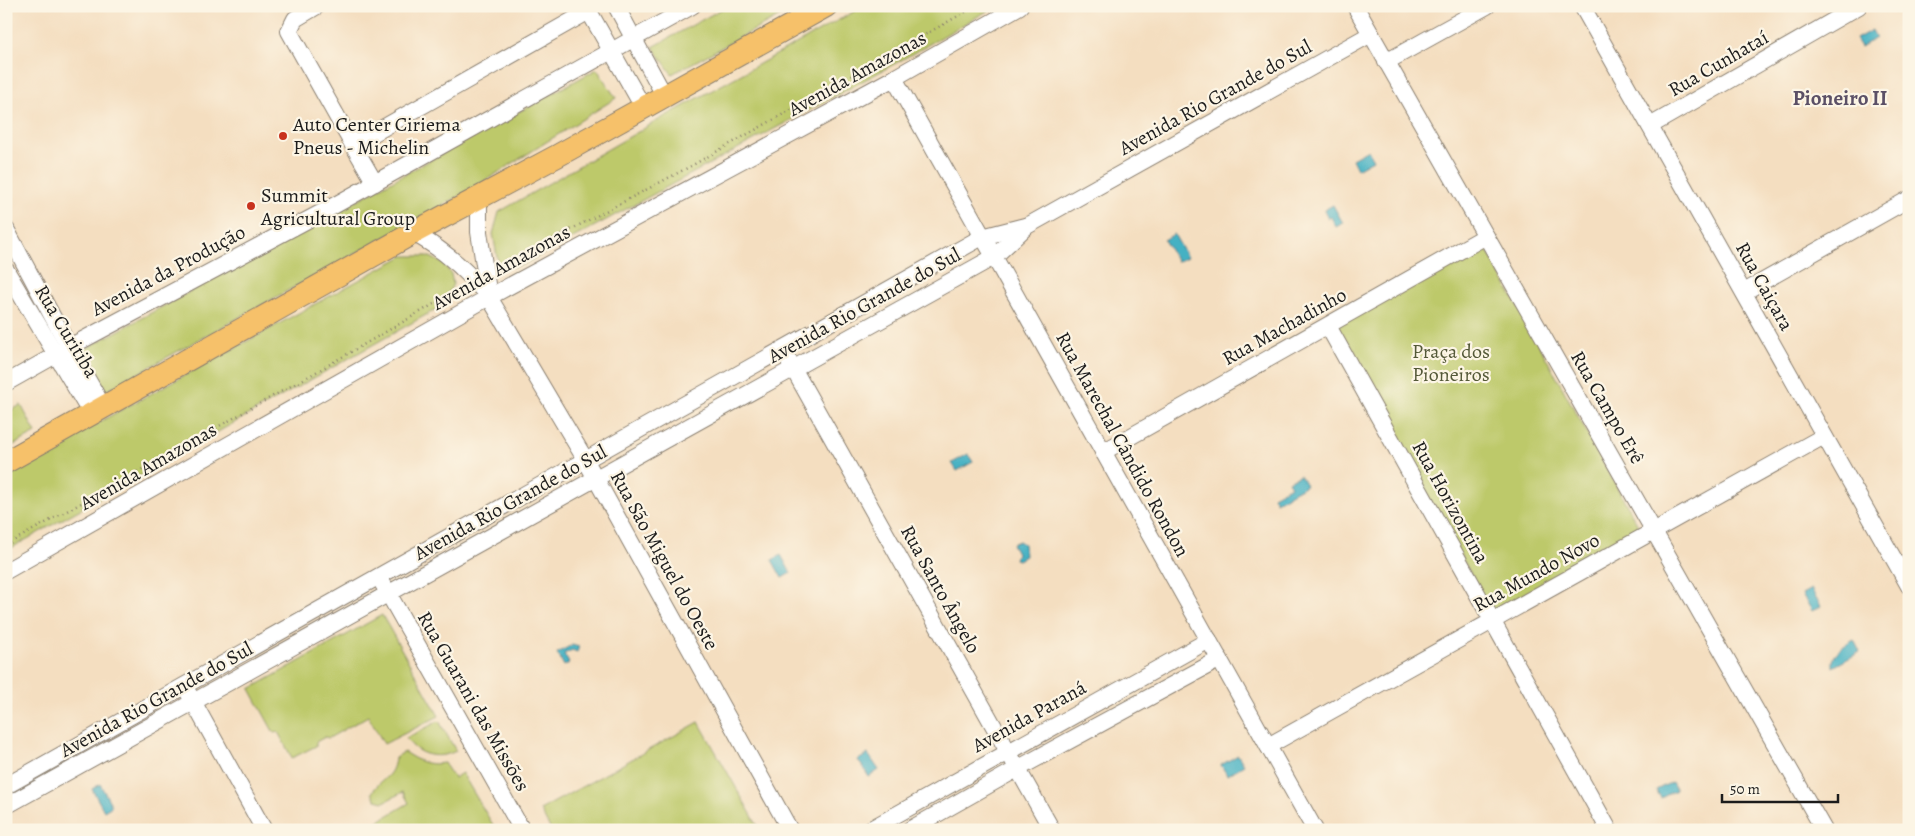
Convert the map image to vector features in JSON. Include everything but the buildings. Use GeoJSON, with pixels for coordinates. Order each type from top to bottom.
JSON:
{"type":"FeatureCollection","features":[{"type":"Feature","properties":{"kind":"highway"},"geometry":{"type":"LineString","coordinates":[[6,462],[479,196],[557,156],[826,6]]}},
{"type":"Feature","properties":{"kind":"street"},"geometry":{"type":"LineString","coordinates":[[317,6],[295,19],[289,31],[376,183]]}},
{"type":"Feature","properties":{"kind":"street"},"geometry":{"type":"LineString","coordinates":[[616,6],[664,95]]}},
{"type":"Feature","properties":{"kind":"street","name":"Avenida da Produção"},"geometry":{"type":"LineString","coordinates":[[6,383],[62,351],[376,183],[692,6]]}},
{"type":"Feature","properties":{"kind":"street","name":"Avenida Amazonas"},"geometry":{"type":"LineString","coordinates":[[6,571],[489,297],[894,78],[1020,6]]}},
{"type":"Feature","properties":{"kind":"street","name":"Rua Campo Erê"},"geometry":{"type":"LineString","coordinates":[[1355,6],[1824,830]]}},
{"type":"Feature","properties":{"kind":"street"},"geometry":{"type":"LineString","coordinates":[[1386,62],[1487,6]]}},
{"type":"Feature","properties":{"kind":"street","name":"Rua Caiçara"},"geometry":{"type":"LineString","coordinates":[[1582,6],[1909,586]]}},
{"type":"Feature","properties":{"kind":"street","name":"Rua Cunhataí"},"geometry":{"type":"LineString","coordinates":[[1650,126],[1859,6]]}},
{"type":"Feature","properties":{"kind":"street"},"geometry":{"type":"LineString","coordinates":[[353,145],[588,9],[643,107]]}},
{"type":"Feature","properties":{"kind":"street","name":"Avenida Rio Grande do Sul"},"geometry":{"type":"LineString","coordinates":[[6,806],[994,257],[1027,226],[1371,34]]}},
{"type":"Feature","properties":{"kind":"street","name":"Rua Marechal Cândido Rondon"},"geometry":{"type":"LineString","coordinates":[[894,78],[1315,830]]}},
{"type":"Feature","properties":{"kind":"street","name":"Rua São Miguel do Oeste"},"geometry":{"type":"LineString","coordinates":[[479,196],[479,232],[489,297],[585,459],[790,830]]}},
{"type":"Feature","properties":{"kind":"street"},"geometry":{"type":"LineString","coordinates":[[1744,292],[1909,199]]}},
{"type":"Feature","properties":{"kind":"street","name":"Avenida Rio Grande do Sul"},"geometry":{"type":"LineString","coordinates":[[6,786],[982,237],[1027,226]]}},
{"type":"Feature","properties":{"kind":"street","name":"Rua Curitiba"},"geometry":{"type":"LineString","coordinates":[[6,229],[58,327],[62,351]]}},
{"type":"Feature","properties":{"kind":"street"},"geometry":{"type":"LineString","coordinates":[[413,233],[451,257],[475,280],[489,297]]}},
{"type":"Feature","properties":{"kind":"street","name":"Rua Machadinho"},"geometry":{"type":"LineString","coordinates":[[1103,452],[1486,236]]}},
{"type":"Feature","properties":{"kind":"street","name":"Rua Curitiba"},"geometry":{"type":"LineString","coordinates":[[6,270],[41,332],[62,351],[97,410]]}},
{"type":"Feature","properties":{"kind":"street","name":"Rua Horizontina"},"geometry":{"type":"LineString","coordinates":[[1328,326],[1609,830]]}},
{"type":"Feature","properties":{"kind":"street","name":"Rua Santo Ângelo"},"geometry":{"type":"LineString","coordinates":[[783,349],[1052,830]]}},
{"type":"Feature","properties":{"kind":"street","name":"Rua Mundo Novo"},"geometry":{"type":"LineString","coordinates":[[1268,746],[1824,436]]}},
{"type":"Feature","properties":{"kind":"street","name":"Rua Guarani das Missões"},"geometry":{"type":"LineString","coordinates":[[379,576],[522,830]]}},
{"type":"Feature","properties":{"kind":"street","name":"Avenida Paraná"},"geometry":{"type":"LineString","coordinates":[[869,830],[1209,640]]}},
{"type":"Feature","properties":{"kind":"street","name":"Avenida Paraná"},"geometry":{"type":"LineString","coordinates":[[909,830],[1220,659]]}},
{"type":"Feature","properties":{"kind":"street"},"geometry":{"type":"LineString","coordinates":[[185,685],[264,830]]}},
{"type":"Feature","properties":{"kind":"green space"},"geometry":{"type":"Polygon","coordinates":[[[727,6],[799,6],[672,74],[653,47],[727,6]]]}},
{"type":"Feature","properties":{"kind":"green space"},"geometry":{"type":"Polygon","coordinates":[[[864,6],[996,6],[896,63],[523,265],[513,267],[498,262],[493,234],[499,212],[662,118],[864,6]]]}},
{"type":"Feature","properties":{"kind":"green space"},"geometry":{"type":"Polygon","coordinates":[[[597,69],[616,98],[472,189],[106,391],[83,350],[597,69]]]}},
{"type":"Feature","properties":{"kind":"green space","name":"Praça dos Pioneiros"},"geometry":{"type":"Polygon","coordinates":[[[1483,243],[1642,533],[1494,616],[1334,327],[1483,243]]]}},
{"type":"Feature","properties":{"kind":"green space"},"geometry":{"type":"Polygon","coordinates":[[[403,256],[428,256],[444,264],[451,274],[453,284],[442,306],[6,551],[6,475],[403,256]]]}},
{"type":"Feature","properties":{"kind":"green space"},"geometry":{"type":"Polygon","coordinates":[[[21,405],[36,433],[6,449],[6,413],[21,405]]]}},
{"type":"Feature","properties":{"kind":"green space"},"geometry":{"type":"Polygon","coordinates":[[[382,615],[439,716],[384,744],[368,716],[329,738],[325,737],[316,742],[316,746],[292,758],[278,732],[274,733],[250,689],[382,615]]]}},
{"type":"Feature","properties":{"kind":"green space"},"geometry":{"type":"Polygon","coordinates":[[[439,721],[456,751],[435,756],[428,755],[416,749],[406,738],[439,721]]]}},
{"type":"Feature","properties":{"kind":"green space"},"geometry":{"type":"Polygon","coordinates":[[[699,722],[760,830],[551,830],[540,810],[699,722]]]}},
{"type":"Feature","properties":{"kind":"green space"},"geometry":{"type":"Polygon","coordinates":[[[404,752],[423,762],[433,764],[444,763],[454,778],[462,773],[496,830],[363,830],[409,803],[403,792],[384,802],[376,800],[372,793],[392,770],[395,758],[404,752]]]}},
{"type":"Feature","properties":{"kind":"water"},"geometry":{"type":"Polygon","coordinates":[[[1872,30],[1876,38],[1861,47],[1856,39],[1872,30]]]}},
{"type":"Feature","properties":{"kind":"water"},"geometry":{"type":"Polygon","coordinates":[[[1368,150],[1373,160],[1357,169],[1352,159],[1368,150]]]}},
{"type":"Feature","properties":{"kind":"water"},"geometry":{"type":"Polygon","coordinates":[[[1333,205],[1343,223],[1336,227],[1331,217],[1328,218],[1324,210],[1333,205]]]}},
{"type":"Feature","properties":{"kind":"water"},"geometry":{"type":"Polygon","coordinates":[[[1174,234],[1187,257],[1177,262],[1164,240],[1174,234]]]}},
{"type":"Feature","properties":{"kind":"water"},"geometry":{"type":"Polygon","coordinates":[[[968,454],[973,462],[957,471],[952,463],[968,454]]]}},
{"type":"Feature","properties":{"kind":"water"},"geometry":{"type":"Polygon","coordinates":[[[1300,475],[1306,485],[1276,502],[1273,496],[1291,486],[1288,481],[1300,475]]]}},
{"type":"Feature","properties":{"kind":"water"},"geometry":{"type":"Polygon","coordinates":[[[1019,541],[1024,544],[1025,556],[1018,560],[1015,559],[1017,553],[1012,544],[1019,541]]]}},
{"type":"Feature","properties":{"kind":"water"},"geometry":{"type":"Polygon","coordinates":[[[781,555],[791,573],[782,578],[772,560],[781,555]]]}},
{"type":"Feature","properties":{"kind":"water"},"geometry":{"type":"Polygon","coordinates":[[[1811,589],[1821,606],[1812,611],[1802,594],[1811,589]]]}},
{"type":"Feature","properties":{"kind":"water"},"geometry":{"type":"Polygon","coordinates":[[[1854,640],[1860,652],[1833,667],[1836,654],[1854,640]]]}},
{"type":"Feature","properties":{"kind":"water"},"geometry":{"type":"Polygon","coordinates":[[[572,645],[579,647],[577,652],[572,650],[564,654],[569,663],[564,666],[557,653],[572,645]]]}},
{"type":"Feature","properties":{"kind":"water"},"geometry":{"type":"Polygon","coordinates":[[[868,754],[879,770],[869,777],[858,760],[868,754]]]}},
{"type":"Feature","properties":{"kind":"water"},"geometry":{"type":"Polygon","coordinates":[[[1238,755],[1244,765],[1227,775],[1221,765],[1238,755]]]}},
{"type":"Feature","properties":{"kind":"water"},"geometry":{"type":"Polygon","coordinates":[[[1672,782],[1676,790],[1661,798],[1656,790],[1672,782]]]}},
{"type":"Feature","properties":{"kind":"water"},"geometry":{"type":"Polygon","coordinates":[[[100,784],[112,806],[104,811],[92,789],[100,784]]]}},
{"type":"Feature","properties":{"kind":"place","name":"Auto Center Ciriema Pneus - Michelin"},"geometry":{"type":"Point","coordinates":[283,136]}},
{"type":"Feature","properties":{"kind":"place","name":"Summit Agricultural Group"},"geometry":{"type":"Point","coordinates":[251,206]}},
{"type":"Feature","properties":{"kind":"district","name":"Pioneiro II"},"geometry":{"type":"Point","coordinates":[1840,98]}}]}
